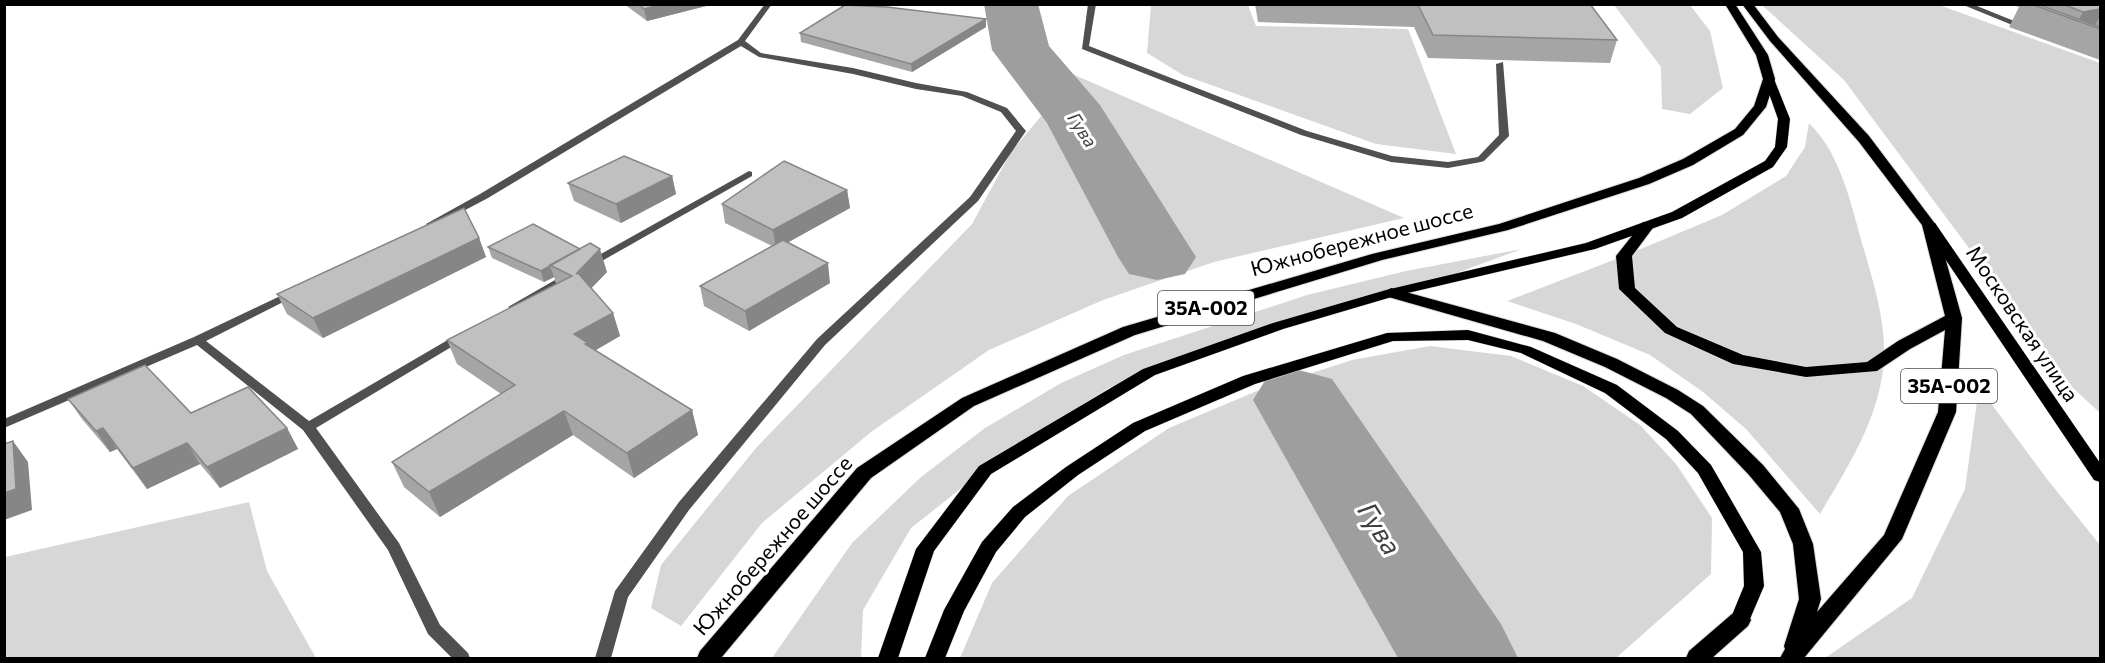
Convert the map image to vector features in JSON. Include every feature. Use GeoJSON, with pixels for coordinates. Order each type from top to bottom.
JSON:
{"type":"FeatureCollection","features":[{"type":"Feature","properties":{"kind":"highway"},"geometry":{"type":"LineString","coordinates":[[1730,4],[1762,55],[1769,79]]}},
{"type":"Feature","properties":{"kind":"highway","name":"35А-002"},"geometry":{"type":"LineString","coordinates":[[1747,4],[1774,39],[1864,139],[1929,225],[1954,318],[1947,412],[1892,539],[1792,656]]}},
{"type":"Feature","properties":{"kind":"highway","name":"Южнобережное шоссе"},"geometry":{"type":"LineString","coordinates":[[707,658],[864,473],[968,402],[1129,331],[1377,257],[1503,227],[1644,181],[1688,162],[1739,132],[1760,107],[1769,79]]}},
{"type":"Feature","properties":{"kind":"highway"},"geometry":{"type":"LineString","coordinates":[[1648,225],[1624,256],[1627,289],[1671,330],[1739,360],[1806,372],[1871,367],[1904,345],[1954,318]]}},
{"type":"Feature","properties":{"kind":"highway"},"geometry":{"type":"LineString","coordinates":[[1391,293],[1549,337],[1611,363],[1672,394],[1697,410],[1756,470],[1789,509],[1803,544],[1810,599],[1792,656]]}},
{"type":"Feature","properties":{"kind":"highway"},"geometry":{"type":"LineString","coordinates":[[1697,658],[1740,620]]}},
{"type":"Feature","properties":{"kind":"main road"},"geometry":{"type":"LineString","coordinates":[[888,658],[925,549],[985,470],[1149,372],[1278,326],[1391,293],[1590,246],[1677,215],[1769,164],[1781,147],[1784,119],[1769,79]]}},
{"type":"Feature","properties":{"kind":"main road","name":"Московская улица"},"geometry":{"type":"LineString","coordinates":[[1929,225],[2100,476]]}},
{"type":"Feature","properties":{"kind":"main road"},"geometry":{"type":"LineString","coordinates":[[935,658],[954,610],[989,547],[1019,512],[1072,471],[1139,427],[1249,380],[1392,336],[1468,335],[1526,350],[1611,389],[1672,435],[1705,469],[1752,552],[1755,586],[1740,620]]}},
{"type":"Feature","properties":{"kind":"lane"},"geometry":{"type":"LineString","coordinates":[[1092,4],[1085,47],[1304,133],[1391,159],[1448,165],[1481,159],[1504,136],[1500,64]]}},
{"type":"Feature","properties":{"kind":"lane"},"geometry":{"type":"LineString","coordinates":[[1964,4],[2039,32]]}},
{"type":"Feature","properties":{"kind":"lane"},"geometry":{"type":"LineString","coordinates":[[425,227],[484,196],[741,42],[755,26],[765,6]]}},
{"type":"Feature","properties":{"kind":"lane"},"geometry":{"type":"LineString","coordinates":[[603,658],[621,595],[684,506],[820,342],[974,199],[1021,131],[1004,110],[963,94],[916,87],[853,70],[759,55],[741,42]]}},
{"type":"Feature","properties":{"kind":"lane"},"geometry":{"type":"LineString","coordinates":[[502,314],[749,174]]}},
{"type":"Feature","properties":{"kind":"lane"},"geometry":{"type":"LineString","coordinates":[[4,424],[198,340],[302,289]]}},
{"type":"Feature","properties":{"kind":"lane"},"geometry":{"type":"LineString","coordinates":[[308,427],[471,332]]}},
{"type":"Feature","properties":{"kind":"lane"},"geometry":{"type":"LineString","coordinates":[[198,340],[308,427],[394,547],[434,629],[462,658]]}},
{"type":"Feature","properties":{"kind":"shaded area"},"geometry":{"type":"Polygon","coordinates":[[[1151,5],[1248,5],[1256,26],[1408,29],[1456,154],[1376,144],[1183,75],[1147,53],[1151,5]]]}},
{"type":"Feature","properties":{"kind":"shaded area"},"geometry":{"type":"Polygon","coordinates":[[[1614,5],[1690,5],[1710,31],[1723,88],[1690,114],[1662,109],[1661,67],[1614,5]]]}},
{"type":"Feature","properties":{"kind":"shaded area"},"geometry":{"type":"Polygon","coordinates":[[[1762,5],[1939,5],[2100,63],[2100,413],[2073,388],[1844,80],[1762,5]]]}},
{"type":"Feature","properties":{"kind":"shaded area"},"geometry":{"type":"Polygon","coordinates":[[[1040,60],[1404,218],[1214,262],[1103,300],[989,350],[871,432],[762,523],[681,626],[651,608],[661,565],[756,448],[972,224],[1011,152],[1047,109],[1040,60]]]}},
{"type":"Feature","properties":{"kind":"shaded area"},"geometry":{"type":"Polygon","coordinates":[[[1809,123],[1829,149],[1843,179],[1876,294],[1884,347],[1881,382],[1871,417],[1856,451],[1820,514],[1746,429],[1703,392],[1650,355],[1576,324],[1507,301],[1722,215],[1786,176],[1805,147],[1809,123]]]}},
{"type":"Feature","properties":{"kind":"shaded area"},"geometry":{"type":"Polygon","coordinates":[[[1522,249],[1429,283],[1210,347],[1109,388],[1016,445],[911,528],[863,610],[861,658],[772,658],[852,543],[921,477],[985,428],[1061,383],[1124,355],[1307,295],[1406,271],[1522,249]]]}},
{"type":"Feature","properties":{"kind":"shaded area"},"geometry":{"type":"Polygon","coordinates":[[[1430,346],[1511,356],[1583,386],[1640,425],[1676,464],[1712,518],[1711,574],[1616,658],[960,658],[992,583],[1068,496],[1169,428],[1257,391],[1352,360],[1430,346]]]}},
{"type":"Feature","properties":{"kind":"shaded area"},"geometry":{"type":"Polygon","coordinates":[[[1979,387],[2047,479],[2100,545],[2100,658],[1825,658],[1912,598],[1965,489],[1979,387]]]}},
{"type":"Feature","properties":{"kind":"shaded area"},"geometry":{"type":"Polygon","coordinates":[[[249,502],[267,571],[316,658],[5,658],[5,557],[249,502]]]}},
{"type":"Feature","properties":{"kind":"building"},"geometry":{"type":"Polygon","coordinates":[[[638,4],[662,4],[644,9],[638,4]]]}},
{"type":"Feature","properties":{"kind":"building"},"geometry":{"type":"Polygon","coordinates":[[[1402,4],[1590,4],[1617,40],[1433,35],[1418,5],[1402,4]]]}},
{"type":"Feature","properties":{"kind":"building"},"geometry":{"type":"Polygon","coordinates":[[[2031,4],[2037,4],[2100,27],[2100,29],[2031,4]]]}},
{"type":"Feature","properties":{"kind":"building"},"geometry":{"type":"Polygon","coordinates":[[[2062,4],[2100,4],[2100,9],[2083,12],[2062,4]]]}},
{"type":"Feature","properties":{"kind":"building"},"geometry":{"type":"Polygon","coordinates":[[[845,5],[887,7],[986,19],[911,64],[800,33],[845,5]]]}},
{"type":"Feature","properties":{"kind":"building"},"geometry":{"type":"Polygon","coordinates":[[[624,156],[672,176],[616,204],[568,183],[624,156]]]}},
{"type":"Feature","properties":{"kind":"building"},"geometry":{"type":"Polygon","coordinates":[[[784,161],[847,190],[773,230],[722,204],[784,161]]]}},
{"type":"Feature","properties":{"kind":"building"},"geometry":{"type":"Polygon","coordinates":[[[464,208],[479,238],[313,318],[277,294],[464,208]]]}},
{"type":"Feature","properties":{"kind":"building"},"geometry":{"type":"Polygon","coordinates":[[[533,224],[580,249],[541,271],[488,247],[533,224]]]}},
{"type":"Feature","properties":{"kind":"building"},"geometry":{"type":"Polygon","coordinates":[[[783,240],[828,263],[745,311],[700,286],[783,240]]]}},
{"type":"Feature","properties":{"kind":"building"},"geometry":{"type":"Polygon","coordinates":[[[590,243],[600,249],[576,274],[578,273],[613,313],[574,334],[588,343],[585,344],[692,410],[627,453],[564,411],[429,492],[392,462],[515,385],[447,340],[572,276],[550,265],[590,243]]]}},
{"type":"Feature","properties":{"kind":"building"},"geometry":{"type":"Polygon","coordinates":[[[145,365],[191,413],[248,387],[287,428],[207,467],[187,443],[133,468],[103,428],[96,431],[68,399],[145,365]]]}},
{"type":"Feature","properties":{"kind":"building"},"geometry":{"type":"Polygon","coordinates":[[[13,441],[16,489],[4,493],[4,444],[13,441]]]}},
{"type":"Feature","properties":{"kind":"waterway","name":"Гува"},"geometry":{"type":"LineString","coordinates":[[1011,4],[1021,50],[1077,119],[1157,257]]}},
{"type":"Feature","properties":{"kind":"waterway","name":"Гува"},"geometry":{"type":"LineString","coordinates":[[1299,400],[1459,658]]}}]}
